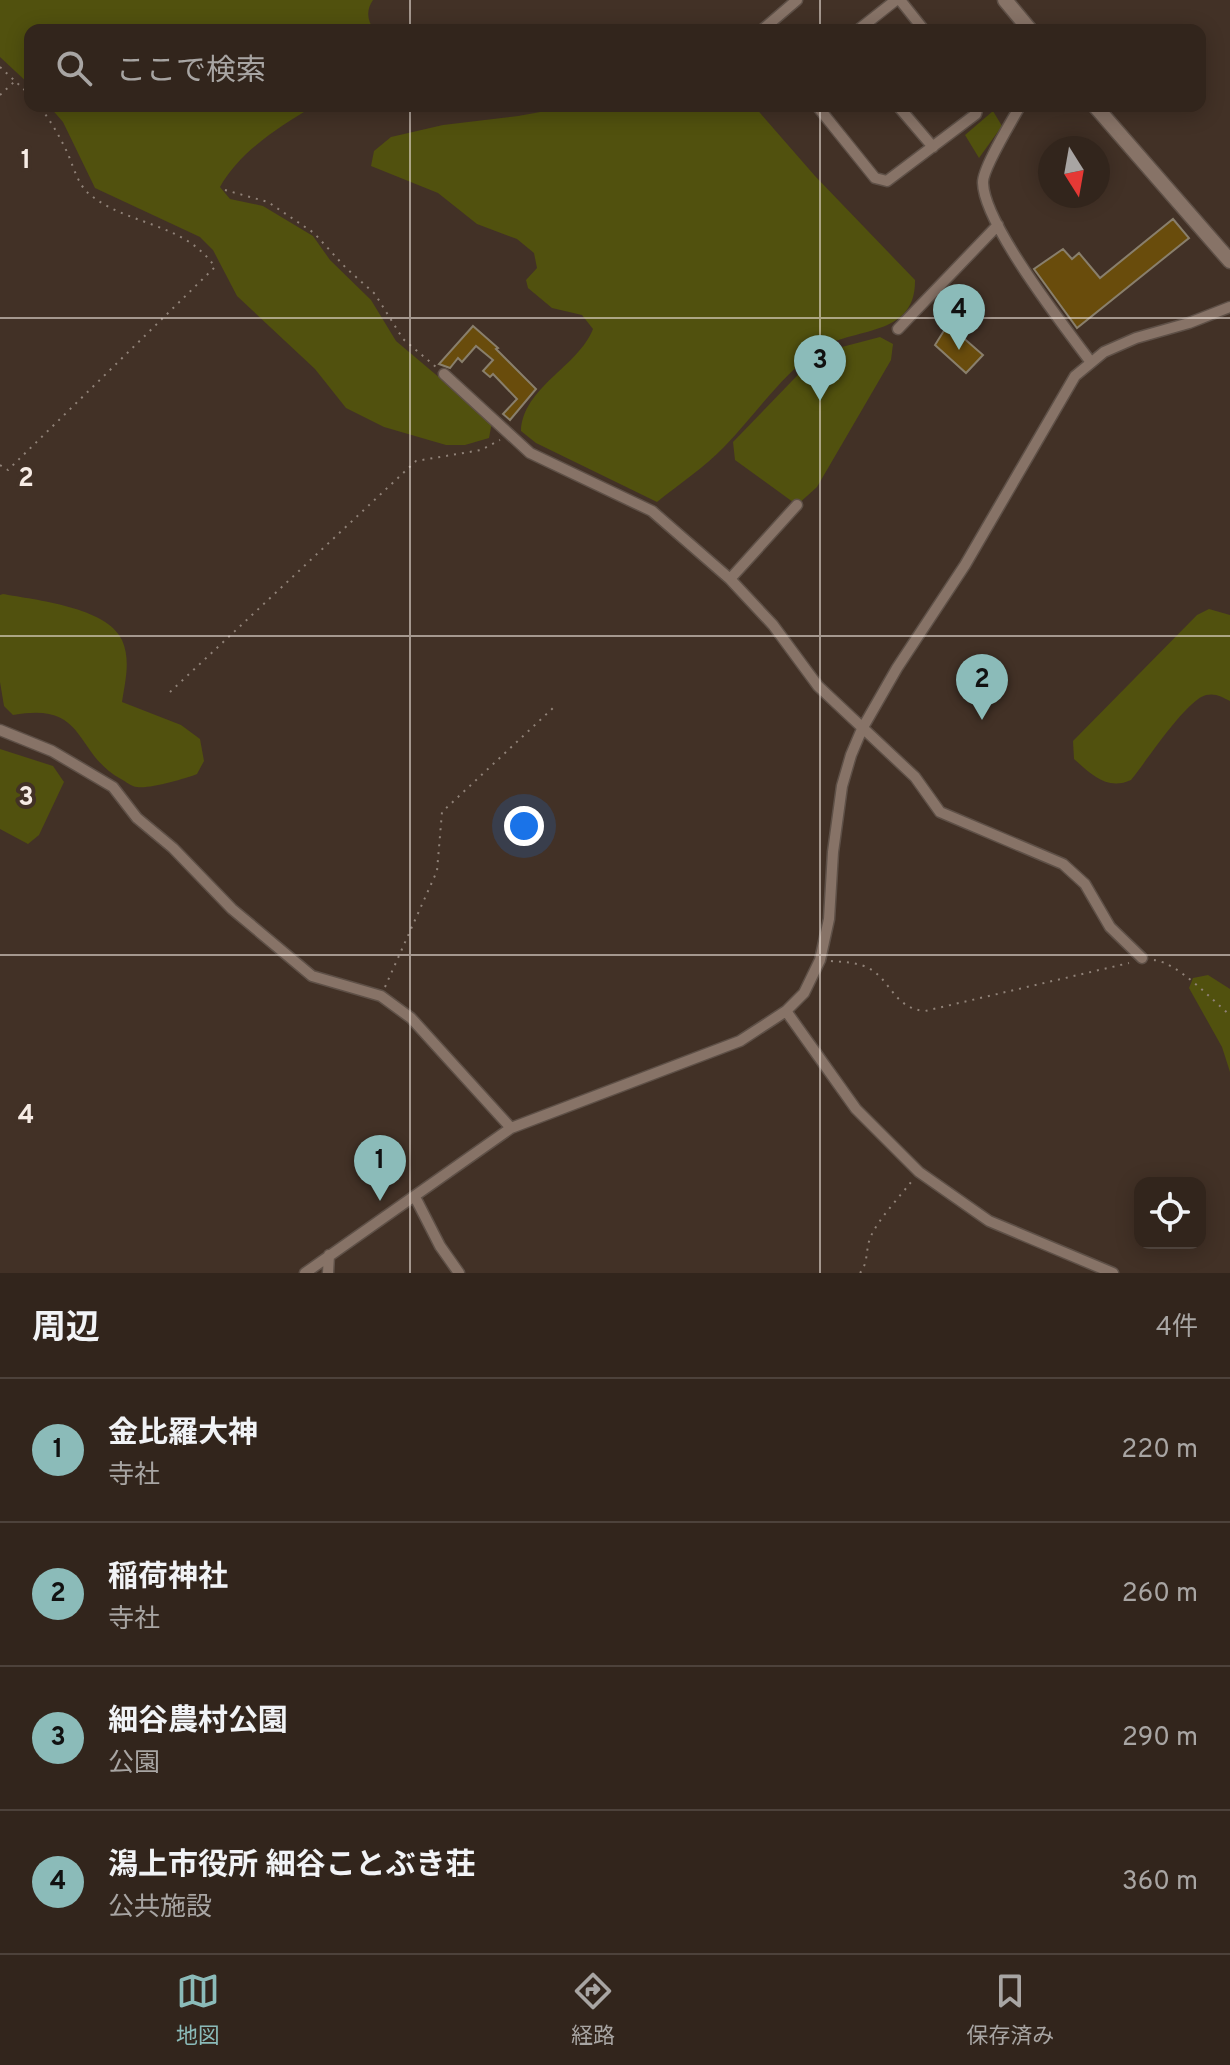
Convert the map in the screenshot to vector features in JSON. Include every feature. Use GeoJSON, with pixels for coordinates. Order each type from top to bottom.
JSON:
{"type":"FeatureCollection","features":[{"type":"Feature","properties":{"kind":"street"},"geometry":{"type":"LineString","coordinates":[[769,24],[797,0]]}},
{"type":"Feature","properties":{"kind":"street"},"geometry":{"type":"LineString","coordinates":[[866,24],[898,0],[919,24]]}},
{"type":"Feature","properties":{"kind":"street"},"geometry":{"type":"LineString","coordinates":[[1005,0],[1025,24]]}},
{"type":"Feature","properties":{"kind":"street"},"geometry":{"type":"LineString","coordinates":[[822,112],[875,178],[887,181],[976,112]]}},
{"type":"Feature","properties":{"kind":"street"},"geometry":{"type":"LineString","coordinates":[[903,112],[933,147]]}},
{"type":"Feature","properties":{"kind":"street"},"geometry":{"type":"LineString","coordinates":[[1017,112],[982,181],[986,200],[1032,281],[1090,361]]}},
{"type":"Feature","properties":{"kind":"street"},"geometry":{"type":"LineString","coordinates":[[1100,112],[1230,261]]}},
{"type":"Feature","properties":{"kind":"street"},"geometry":{"type":"LineString","coordinates":[[898,329],[998,225]]}},
{"type":"Feature","properties":{"kind":"street"},"geometry":{"type":"LineString","coordinates":[[305,1273],[511,1128],[740,1041],[786,1011],[804,993],[820,960],[829,919],[833,852],[842,786],[862,729],[897,668],[965,565],[1075,376],[1090,361],[1136,338],[1230,307]]}},
{"type":"Feature","properties":{"kind":"street"},"geometry":{"type":"LineString","coordinates":[[444,374],[530,453],[652,511],[730,579],[773,625],[818,686],[915,777],[940,812],[1063,864],[1085,884],[1110,927],[1142,958]]}},
{"type":"Feature","properties":{"kind":"street"},"geometry":{"type":"LineString","coordinates":[[730,579],[797,505]]}},
{"type":"Feature","properties":{"kind":"street"},"geometry":{"type":"LineString","coordinates":[[0,730],[52,751],[113,787],[137,818],[173,848],[232,909],[312,976],[381,996],[411,1018],[511,1128]]}},
{"type":"Feature","properties":{"kind":"street"},"geometry":{"type":"LineString","coordinates":[[786,1011],[856,1109],[919,1172],[989,1221],[1113,1273]]}},
{"type":"Feature","properties":{"kind":"street"},"geometry":{"type":"LineString","coordinates":[[415,1197],[440,1246],[459,1273]]}},
{"type":"Feature","properties":{"kind":"street"},"geometry":{"type":"LineString","coordinates":[[328,1273],[329,1255]]}},
{"type":"Feature","properties":{"kind":"path"},"geometry":{"type":"LineString","coordinates":[[0,67],[24,89]]}},
{"type":"Feature","properties":{"kind":"path"},"geometry":{"type":"LineString","coordinates":[[0,95],[15,80]]}},
{"type":"Feature","properties":{"kind":"path"},"geometry":{"type":"LineString","coordinates":[[0,465],[8,470],[215,267],[203,250],[192,243],[99,201],[84,190],[61,141],[43,112]]}},
{"type":"Feature","properties":{"kind":"path"},"geometry":{"type":"LineString","coordinates":[[225,190],[268,202],[314,233],[375,294],[403,339],[444,374]]}},
{"type":"Feature","properties":{"kind":"path"},"geometry":{"type":"LineString","coordinates":[[170,692],[416,461],[481,450],[512,434]]}},
{"type":"Feature","properties":{"kind":"path"},"geometry":{"type":"LineString","coordinates":[[381,996],[437,871],[442,812],[553,708]]}},
{"type":"Feature","properties":{"kind":"path"},"geometry":{"type":"LineString","coordinates":[[820,960],[866,966],[902,1004],[911,1010],[925,1011],[1109,969],[1142,958],[1162,961],[1182,973],[1230,1015]]}},
{"type":"Feature","properties":{"kind":"path"},"geometry":{"type":"LineString","coordinates":[[860,1273],[866,1266],[866,1250],[872,1234],[919,1172]]}},
{"type":"Feature","properties":{"kind":"shaded area"},"geometry":{"type":"Polygon","coordinates":[[[0,0],[373,0],[368,15],[371,24],[24,24],[24,79],[0,57],[0,0]]]}},
{"type":"Feature","properties":{"kind":"shaded area"},"geometry":{"type":"Polygon","coordinates":[[[54,112],[304,112],[249,151],[220,187],[230,199],[263,206],[313,236],[330,260],[371,300],[396,341],[492,422],[489,438],[465,445],[446,445],[384,427],[346,408],[315,369],[237,296],[213,250],[200,237],[95,188],[63,122],[54,112]]]}},
{"type":"Feature","properties":{"kind":"shaded area"},"geometry":{"type":"Polygon","coordinates":[[[540,112],[759,112],[815,176],[915,280],[913,299],[894,322],[833,342],[806,359],[717,454],[657,502],[536,443],[521,431],[531,402],[576,355],[593,329],[582,315],[552,308],[528,288],[526,280],[537,268],[534,253],[517,239],[477,224],[438,193],[371,166],[374,151],[391,137],[443,125],[540,112]]]}},
{"type":"Feature","properties":{"kind":"shaded area"},"geometry":{"type":"Polygon","coordinates":[[[992,112],[1002,126],[979,158],[965,135],[992,112]]]}},
{"type":"Feature","properties":{"kind":"shaded area"},"geometry":{"type":"Polygon","coordinates":[[[880,337],[893,344],[891,360],[817,487],[797,505],[735,460],[733,442],[819,353],[880,337]]]}},
{"type":"Feature","properties":{"kind":"shaded area"},"geometry":{"type":"Polygon","coordinates":[[[0,595],[69,607],[102,620],[114,629],[122,640],[126,655],[122,702],[181,725],[200,739],[204,761],[197,774],[158,785],[135,787],[106,768],[67,722],[55,715],[13,715],[4,706],[0,682],[0,595]]]}},
{"type":"Feature","properties":{"kind":"shaded area"},"geometry":{"type":"Polygon","coordinates":[[[1209,609],[1230,615],[1230,701],[1213,695],[1198,699],[1177,719],[1131,780],[1114,783],[1093,775],[1074,759],[1073,741],[1197,615],[1209,609]]]}},
{"type":"Feature","properties":{"kind":"shaded area"},"geometry":{"type":"Polygon","coordinates":[[[0,749],[53,766],[64,782],[39,835],[28,844],[0,829],[0,749]]]}},
{"type":"Feature","properties":{"kind":"shaded area"},"geometry":{"type":"Polygon","coordinates":[[[1208,975],[1230,989],[1230,1072],[1222,1047],[1189,988],[1193,978],[1208,975]]]}},
{"type":"Feature","properties":{"kind":"building"},"geometry":{"type":"Polygon","coordinates":[[[1173,219],[1189,238],[1077,328],[1034,269],[1063,249],[1072,259],[1079,253],[1100,278],[1173,219]]]}},
{"type":"Feature","properties":{"kind":"building"},"geometry":{"type":"Polygon","coordinates":[[[473,326],[536,389],[510,420],[503,414],[517,399],[493,374],[490,377],[483,371],[493,360],[476,346],[462,362],[458,358],[450,368],[439,364],[473,326]]]}},
{"type":"Feature","properties":{"kind":"building"},"geometry":{"type":"Polygon","coordinates":[[[952,328],[983,355],[966,373],[935,345],[945,329],[948,332],[952,328]]]}},
{"type":"Feature","properties":{"kind":"place","name":"潟上市役所 細谷ことぶき荘"},"geometry":{"type":"Point","coordinates":[959,350]}},
{"type":"Feature","properties":{"kind":"place","name":"細谷農村公園"},"geometry":{"type":"Point","coordinates":[820,401]}},
{"type":"Feature","properties":{"kind":"place","name":"稲荷神社"},"geometry":{"type":"Point","coordinates":[982,720]}},
{"type":"Feature","properties":{"kind":"place","name":"金比羅大神"},"geometry":{"type":"Point","coordinates":[380,1201]}}]}
